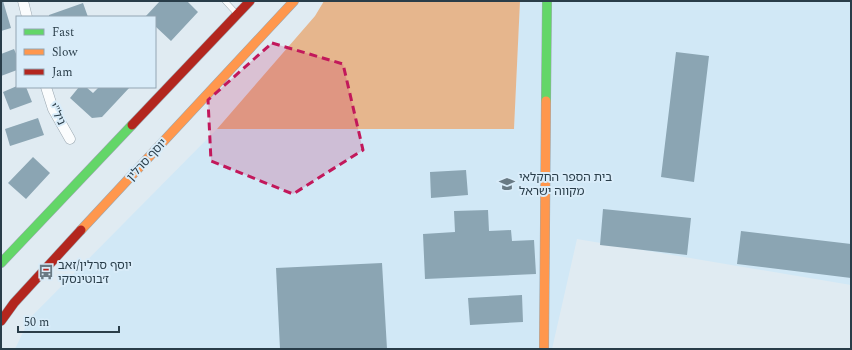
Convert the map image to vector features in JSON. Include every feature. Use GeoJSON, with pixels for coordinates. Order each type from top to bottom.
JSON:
{"type":"FeatureCollection","features":[{"type":"Feature","properties":{"kind":"main road"},"geometry":{"type":"LineString","coordinates":[[1,263],[250,1]]}},
{"type":"Feature","properties":{"kind":"main road","name":"יוסף סרלין"},"geometry":{"type":"LineString","coordinates":[[1,321],[11,302],[294,1]]}},
{"type":"Feature","properties":{"kind":"main road"},"geometry":{"type":"LineString","coordinates":[[544,349],[547,1]]}},
{"type":"Feature","properties":{"kind":"street"},"geometry":{"type":"LineString","coordinates":[[23,1],[27,16]]}},
{"type":"Feature","properties":{"kind":"street","name":"ניל\"י"},"geometry":{"type":"LineString","coordinates":[[46,88],[53,109],[70,139]]}},
{"type":"Feature","properties":{"kind":"lane"},"geometry":{"type":"LineString","coordinates":[[225,1],[237,14]]}},
{"type":"Feature","properties":{"kind":"highlighted area"},"geometry":{"type":"Polygon","coordinates":[[[272,43],[343,64],[363,150],[293,194],[211,161],[208,100],[272,43]]]}},
{"type":"Feature","properties":{"kind":"shaded area"},"geometry":{"type":"Polygon","coordinates":[[[324,1],[520,1],[514,129],[217,129],[315,16],[324,1]]]}},
{"type":"Feature","properties":{"kind":"shaded area","name":"בית הספר החקלאי מקווה ישראל"},"geometry":{"type":"Polygon","coordinates":[[[520,1],[851,1],[851,285],[577,239],[552,349],[15,349],[30,318],[217,129],[514,129],[520,1]]]}},
{"type":"Feature","properties":{"kind":"building"},"geometry":{"type":"Polygon","coordinates":[[[1,1],[3,1],[11,28],[1,31],[1,1]]]}},
{"type":"Feature","properties":{"kind":"building"},"geometry":{"type":"Polygon","coordinates":[[[160,1],[187,1],[198,12],[171,41],[156,27],[156,16],[146,16],[160,1]]]}},
{"type":"Feature","properties":{"kind":"building"},"geometry":{"type":"Polygon","coordinates":[[[83,3],[88,16],[49,16],[83,3]]]}},
{"type":"Feature","properties":{"kind":"building"},"geometry":{"type":"Polygon","coordinates":[[[14,49],[16,54],[16,70],[1,76],[1,54],[14,49]]]}},
{"type":"Feature","properties":{"kind":"building"},"geometry":{"type":"Polygon","coordinates":[[[676,52],[709,56],[694,182],[661,177],[676,52]]]}},
{"type":"Feature","properties":{"kind":"building"},"geometry":{"type":"Polygon","coordinates":[[[16,86],[16,88],[26,88],[32,102],[10,110],[3,92],[16,86]]]}},
{"type":"Feature","properties":{"kind":"building"},"geometry":{"type":"Polygon","coordinates":[[[78,88],[87,88],[93,93],[98,88],[129,88],[102,117],[92,118],[70,98],[78,88]]]}},
{"type":"Feature","properties":{"kind":"building"},"geometry":{"type":"Polygon","coordinates":[[[38,118],[44,135],[10,146],[5,129],[38,118]]]}},
{"type":"Feature","properties":{"kind":"building"},"geometry":{"type":"Polygon","coordinates":[[[33,157],[50,173],[26,199],[8,183],[33,157]]]}},
{"type":"Feature","properties":{"kind":"building"},"geometry":{"type":"Polygon","coordinates":[[[466,170],[468,195],[431,198],[430,172],[466,170]]]}},
{"type":"Feature","properties":{"kind":"building"},"geometry":{"type":"Polygon","coordinates":[[[603,209],[691,218],[687,255],[600,245],[603,209]]]}},
{"type":"Feature","properties":{"kind":"building"},"geometry":{"type":"Polygon","coordinates":[[[488,210],[489,231],[511,230],[512,241],[534,240],[536,274],[425,279],[423,234],[455,232],[454,211],[488,210]]]}},
{"type":"Feature","properties":{"kind":"building"},"geometry":{"type":"Polygon","coordinates":[[[741,231],[851,244],[851,278],[737,264],[741,231]]]}},
{"type":"Feature","properties":{"kind":"building"},"geometry":{"type":"Polygon","coordinates":[[[382,263],[387,349],[280,349],[276,268],[382,263]]]}},
{"type":"Feature","properties":{"kind":"building"},"geometry":{"type":"Polygon","coordinates":[[[522,295],[523,322],[470,325],[468,298],[522,295]]]}},
{"type":"Feature","properties":{"kind":"traffic: fast"},"geometry":{"type":"LineString","coordinates":[[546,101],[547,1]]}},
{"type":"Feature","properties":{"kind":"traffic: fast"},"geometry":{"type":"LineString","coordinates":[[1,263],[132,125]]}},
{"type":"Feature","properties":{"kind":"traffic: slow"},"geometry":{"type":"LineString","coordinates":[[81,230],[294,1]]}},
{"type":"Feature","properties":{"kind":"traffic: slow"},"geometry":{"type":"LineString","coordinates":[[544,349],[546,101]]}},
{"type":"Feature","properties":{"kind":"traffic: jam"},"geometry":{"type":"LineString","coordinates":[[132,125],[250,1]]}},
{"type":"Feature","properties":{"kind":"traffic: jam"},"geometry":{"type":"LineString","coordinates":[[1,321],[14,303],[81,230]]}},
{"type":"Feature","properties":{"kind":"place","name":"בית הספר החקלאי מקווה ישראל"},"geometry":{"type":"Point","coordinates":[507,184]}},
{"type":"Feature","properties":{"kind":"place","name":"יוסף סרלין/זאב ז׳בוטינסקי"},"geometry":{"type":"Point","coordinates":[46,272]}}]}
